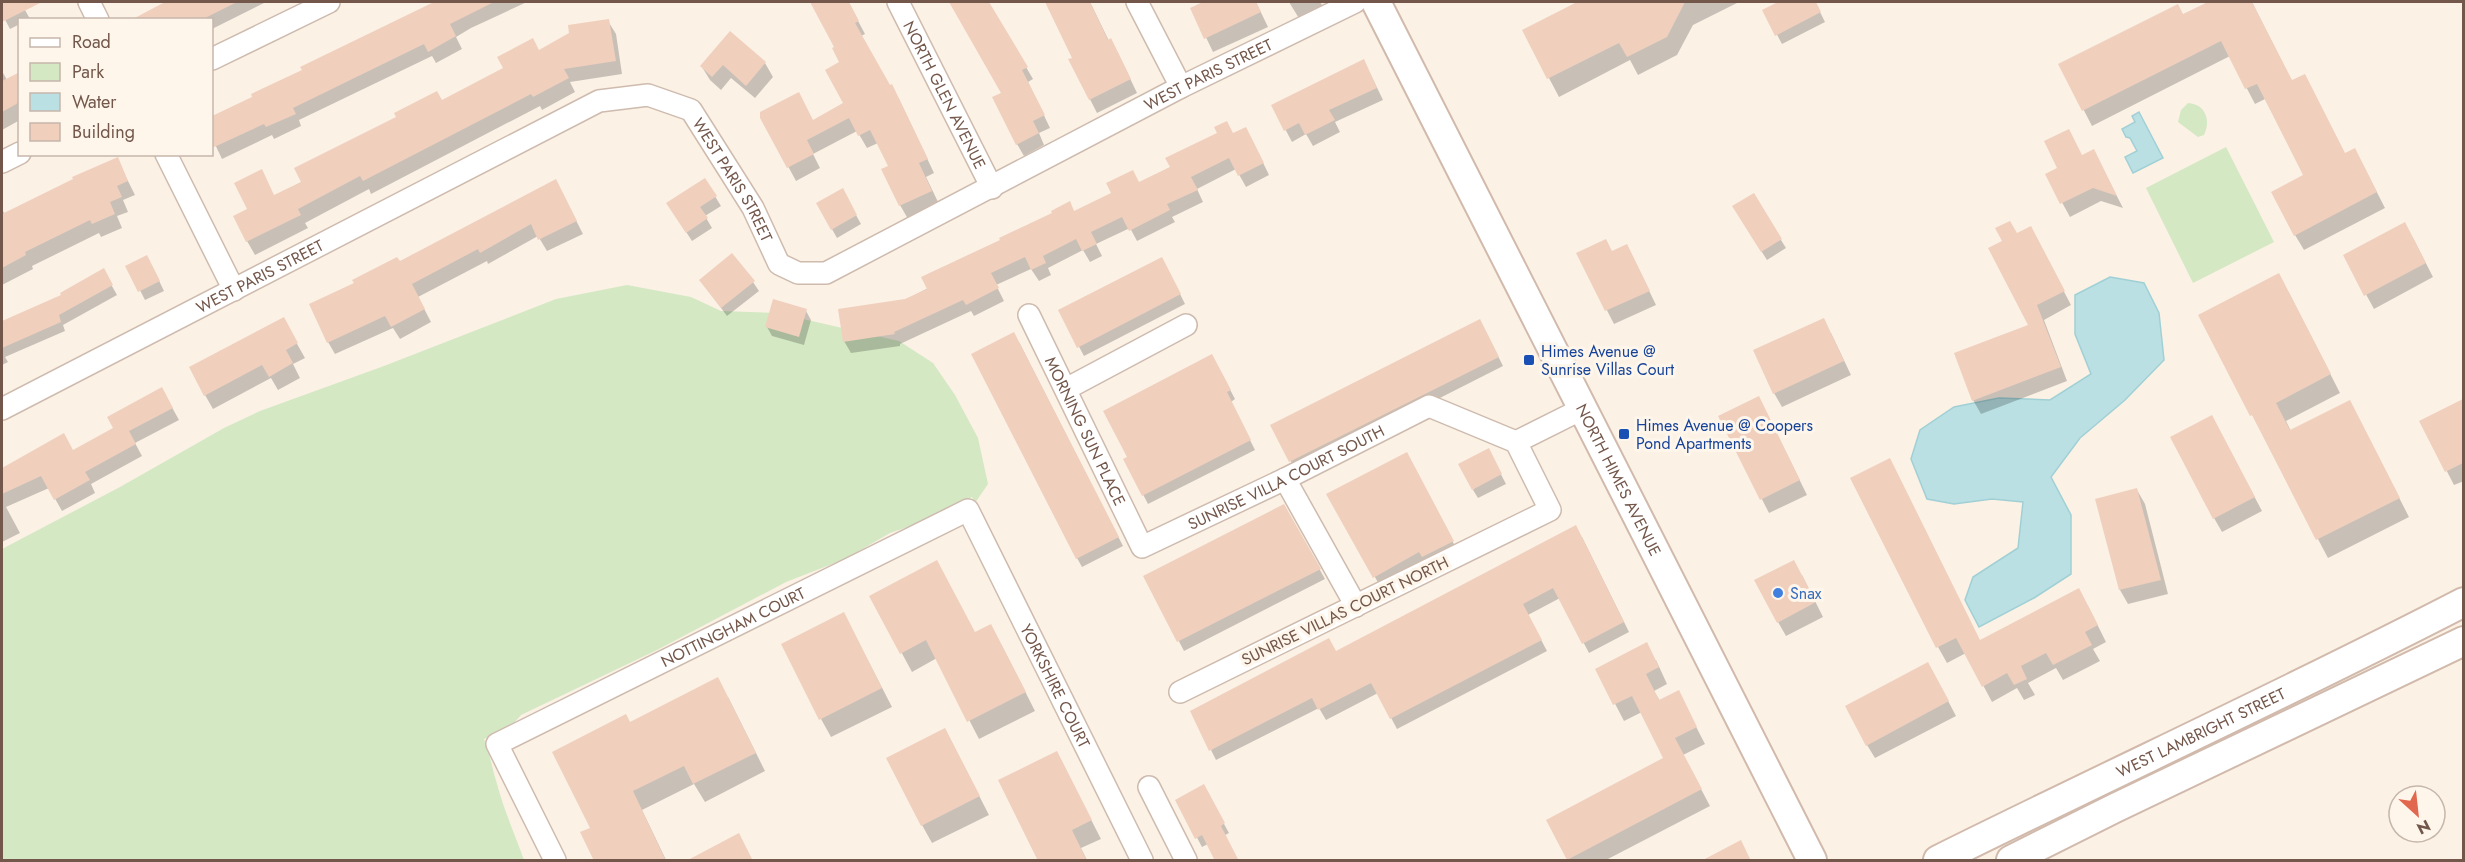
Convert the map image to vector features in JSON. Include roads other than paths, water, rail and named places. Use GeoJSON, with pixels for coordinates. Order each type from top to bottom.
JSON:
{"type":"FeatureCollection","features":[{"type":"Feature","properties":{"kind":"main road","name":"NORTH HIMES AVENUE"},"geometry":{"type":"LineString","coordinates":[[1376,2],[1812,861]]}},
{"type":"Feature","properties":{"kind":"main road","name":"WEST LAMBRIGHT STREET"},"geometry":{"type":"LineString","coordinates":[[1938,861],[2108,775],[2359,656],[2463,602]]}},
{"type":"Feature","properties":{"kind":"main road","name":"WEST LAMBRIGHT STREET"},"geometry":{"type":"LineString","coordinates":[[2011,861],[2115,808],[2463,641]]}},
{"type":"Feature","properties":{"kind":"street"},"geometry":{"type":"LineString","coordinates":[[89,2],[97,18]]}},
{"type":"Feature","properties":{"kind":"street"},"geometry":{"type":"LineString","coordinates":[[213,59],[329,2]]}},
{"type":"Feature","properties":{"kind":"street","name":"NORTH GLEN AVENUE"},"geometry":{"type":"LineString","coordinates":[[898,2],[992,188]]}},
{"type":"Feature","properties":{"kind":"street"},"geometry":{"type":"LineString","coordinates":[[1137,2],[1181,87]]}},
{"type":"Feature","properties":{"kind":"street","name":"WEST PARIS STREET"},"geometry":{"type":"LineString","coordinates":[[2,409],[599,101],[648,95],[691,110],[753,208],[779,264],[798,273],[826,273],[1181,87],[1355,2]]}},
{"type":"Feature","properties":{"kind":"street"},"geometry":{"type":"LineString","coordinates":[[2,162],[18,154]]}},
{"type":"Feature","properties":{"kind":"street"},"geometry":{"type":"LineString","coordinates":[[167,156],[234,290]]}},
{"type":"Feature","properties":{"kind":"street","name":"MORNING SUN PLACE"},"geometry":{"type":"LineString","coordinates":[[1029,315],[1142,547]]}},
{"type":"Feature","properties":{"kind":"street"},"geometry":{"type":"LineString","coordinates":[[1066,389],[1186,326]]}},
{"type":"Feature","properties":{"kind":"street","name":"SUNRISE VILLA COURT SOUTH"},"geometry":{"type":"LineString","coordinates":[[1142,547],[1286,479],[1429,406],[1516,442]]}},
{"type":"Feature","properties":{"kind":"street"},"geometry":{"type":"LineString","coordinates":[[1516,442],[1582,409]]}},
{"type":"Feature","properties":{"kind":"street","name":"SUNRISE VILLAS COURT NORTH"},"geometry":{"type":"LineString","coordinates":[[1180,692],[1550,510],[1516,442]]}},
{"type":"Feature","properties":{"kind":"street"},"geometry":{"type":"LineString","coordinates":[[1286,479],[1356,606]]}},
{"type":"Feature","properties":{"kind":"street","name":"NOTTINGHAM COURT"},"geometry":{"type":"LineString","coordinates":[[555,861],[497,744],[968,510]]}},
{"type":"Feature","properties":{"kind":"street","name":"YORKSHIRE COURT"},"geometry":{"type":"LineString","coordinates":[[968,510],[1142,861]]}},
{"type":"Feature","properties":{"kind":"street"},"geometry":{"type":"LineString","coordinates":[[1149,787],[1186,861]]}},
{"type":"Feature","properties":{"kind":"water"},"geometry":{"type":"Polygon","coordinates":[[[2139,112],[2163,158],[2133,173],[2125,157],[2137,151],[2122,129],[2135,122],[2132,116],[2139,112]]]}},
{"type":"Feature","properties":{"kind":"water"},"geometry":{"type":"Polygon","coordinates":[[[2110,277],[2144,283],[2159,313],[2164,360],[2125,400],[2080,438],[2051,477],[2071,515],[2071,574],[2034,598],[1979,627],[1965,600],[1973,577],[2018,548],[2023,502],[1992,499],[1954,504],[1927,499],[1911,459],[1920,430],[1954,407],[1999,398],[2050,400],[2091,374],[2075,334],[2075,295],[2110,277]]]}},
{"type":"Feature","properties":{"kind":"place","name":"Himes Avenue @ Sunrise Villas Court"},"geometry":{"type":"Point","coordinates":[1529,360]}},
{"type":"Feature","properties":{"kind":"place","name":"Himes Avenue @ Coopers Pond Apartments"},"geometry":{"type":"Point","coordinates":[1624,434]}},
{"type":"Feature","properties":{"kind":"place","name":"Snax"},"geometry":{"type":"Point","coordinates":[1778,593]}}]}
